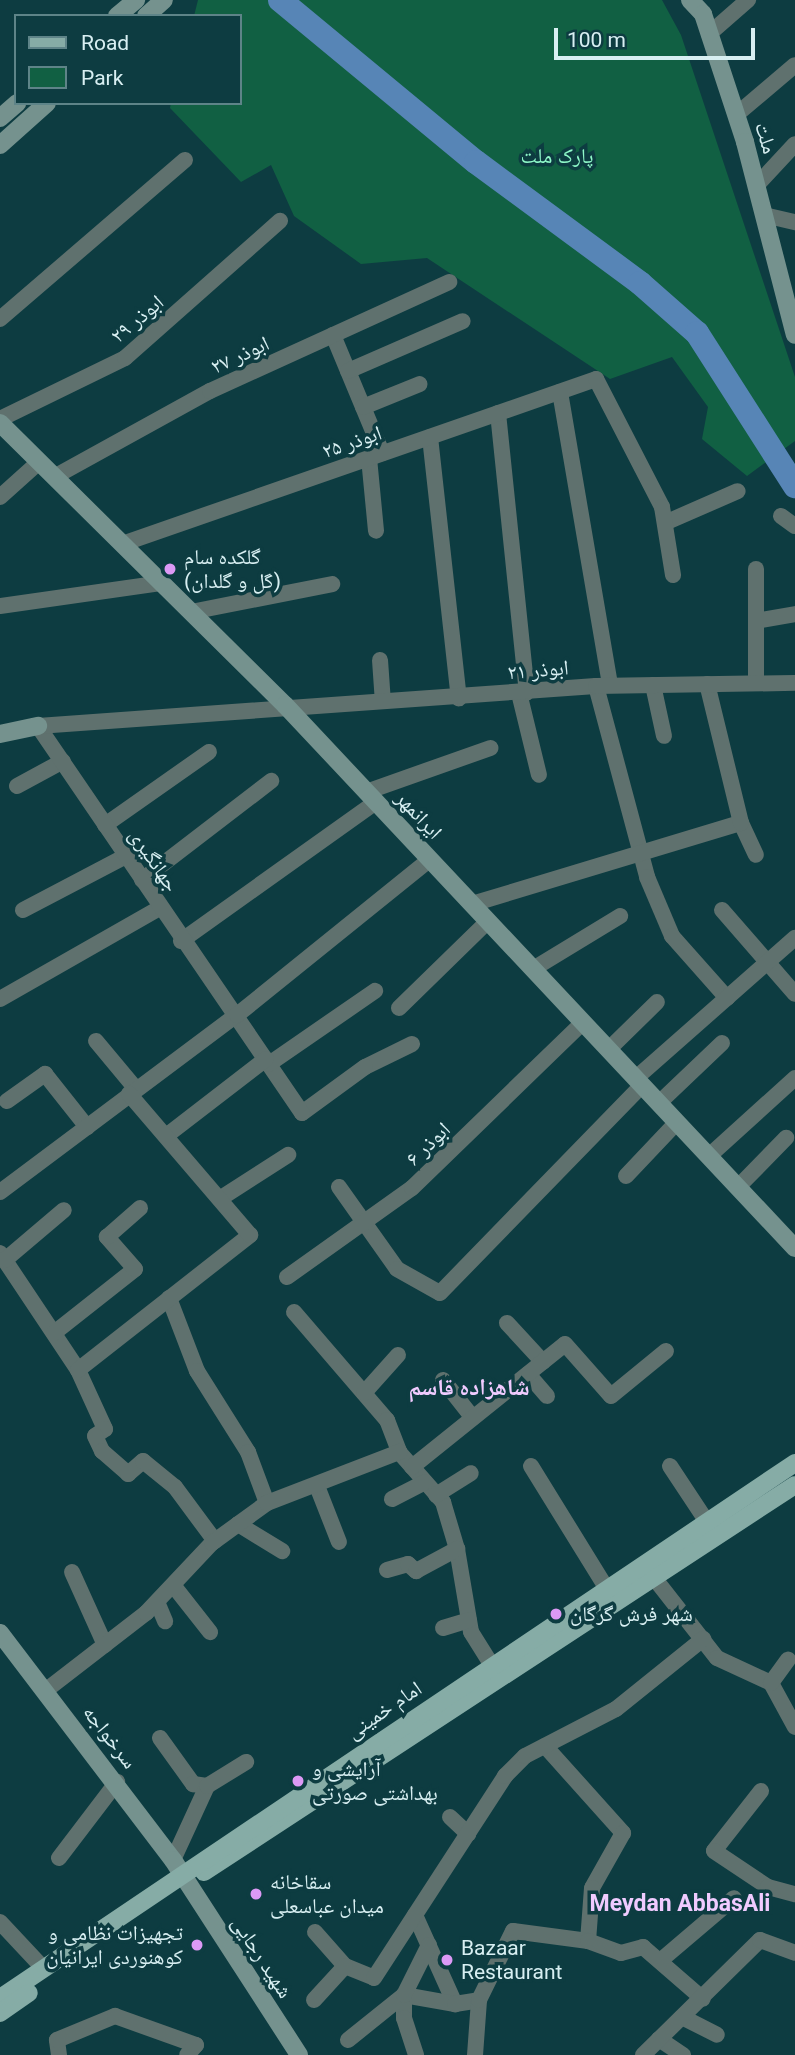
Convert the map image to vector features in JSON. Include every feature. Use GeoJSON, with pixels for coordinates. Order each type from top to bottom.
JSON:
{"type":"FeatureCollection","features":[{"type":"Feature","properties":{"kind":"main road"},"geometry":{"type":"LineString","coordinates":[[119,14],[136,0]]}},
{"type":"Feature","properties":{"kind":"main road"},"geometry":{"type":"LineString","coordinates":[[148,14],[164,0]]}},
{"type":"Feature","properties":{"kind":"main road","name":"ملت"},"geometry":{"type":"LineString","coordinates":[[690,0],[703,14],[736,115],[795,335]]}},
{"type":"Feature","properties":{"kind":"main road"},"geometry":{"type":"LineString","coordinates":[[0,118],[15,105]]}},
{"type":"Feature","properties":{"kind":"main road"},"geometry":{"type":"LineString","coordinates":[[0,145],[45,105]]}},
{"type":"Feature","properties":{"kind":"main road","name":"ایرانمهر"},"geometry":{"type":"LineString","coordinates":[[0,421],[285,705],[794,1246]]}},
{"type":"Feature","properties":{"kind":"main road"},"geometry":{"type":"LineString","coordinates":[[0,734],[38,726]]}},
{"type":"Feature","properties":{"kind":"main road","name":"امام خمینی"},"geometry":{"type":"LineString","coordinates":[[0,1998],[180,1872],[795,1463]]}},
{"type":"Feature","properties":{"kind":"main road","name":"امام خمینی"},"geometry":{"type":"LineString","coordinates":[[0,2013],[180,1872],[655,1579],[795,1485]]}},
{"type":"Feature","properties":{"kind":"main road","name":"سرخواجه"},"geometry":{"type":"LineString","coordinates":[[0,1633],[117,1782],[180,1872]]}},
{"type":"Feature","properties":{"kind":"main road","name":"شهید رجایی"},"geometry":{"type":"LineString","coordinates":[[180,1872],[299,2055]]}},
{"type":"Feature","properties":{"kind":"street"},"geometry":{"type":"LineString","coordinates":[[709,34],[748,0]]}},
{"type":"Feature","properties":{"kind":"street"},"geometry":{"type":"LineString","coordinates":[[736,115],[795,65]]}},
{"type":"Feature","properties":{"kind":"street"},"geometry":{"type":"LineString","coordinates":[[756,186],[795,144]]}},
{"type":"Feature","properties":{"kind":"street"},"geometry":{"type":"LineString","coordinates":[[0,319],[185,160]]}},
{"type":"Feature","properties":{"kind":"street"},"geometry":{"type":"LineString","coordinates":[[764,215],[795,222]]}},
{"type":"Feature","properties":{"kind":"street","name":"ابوذر ۲۹"},"geometry":{"type":"LineString","coordinates":[[0,421],[125,358],[280,221]]}},
{"type":"Feature","properties":{"kind":"street","name":"ابوذر ۲۷"},"geometry":{"type":"LineString","coordinates":[[54,477],[198,397],[449,282]]}},
{"type":"Feature","properties":{"kind":"street"},"geometry":{"type":"LineString","coordinates":[[348,371],[463,321]]}},
{"type":"Feature","properties":{"kind":"street"},"geometry":{"type":"LineString","coordinates":[[334,335],[363,407],[376,456],[376,531]]}},
{"type":"Feature","properties":{"kind":"street","name":"ابوذر ۲۵"},"geometry":{"type":"LineString","coordinates":[[122,544],[596,379],[667,522]]}},
{"type":"Feature","properties":{"kind":"street"},"geometry":{"type":"LineString","coordinates":[[363,407],[420,384]]}},
{"type":"Feature","properties":{"kind":"street"},"geometry":{"type":"LineString","coordinates":[[560,392],[575,478],[603,686],[641,853],[672,936],[727,998]]}},
{"type":"Feature","properties":{"kind":"street"},"geometry":{"type":"LineString","coordinates":[[498,413],[519,608],[523,692],[539,775]]}},
{"type":"Feature","properties":{"kind":"street"},"geometry":{"type":"LineString","coordinates":[[430,437],[459,698]]}},
{"type":"Feature","properties":{"kind":"street"},"geometry":{"type":"LineString","coordinates":[[0,497],[39,462]]}},
{"type":"Feature","properties":{"kind":"street"},"geometry":{"type":"LineString","coordinates":[[673,575],[667,522],[738,491]]}},
{"type":"Feature","properties":{"kind":"street"},"geometry":{"type":"LineString","coordinates":[[781,516],[795,526]]}},
{"type":"Feature","properties":{"kind":"street"},"geometry":{"type":"LineString","coordinates":[[756,569],[756,683]]}},
{"type":"Feature","properties":{"kind":"street"},"geometry":{"type":"LineString","coordinates":[[0,606],[162,583]]}},
{"type":"Feature","properties":{"kind":"street"},"geometry":{"type":"LineString","coordinates":[[191,612],[332,584]]}},
{"type":"Feature","properties":{"kind":"street"},"geometry":{"type":"LineString","coordinates":[[757,621],[795,614]]}},
{"type":"Feature","properties":{"kind":"street"},"geometry":{"type":"LineString","coordinates":[[380,660],[383,699]]}},
{"type":"Feature","properties":{"kind":"street"},"geometry":{"type":"LineString","coordinates":[[707,684],[741,822],[756,855]]}},
{"type":"Feature","properties":{"kind":"street","name":"۲۱ ابوذر"},"geometry":{"type":"LineString","coordinates":[[38,726],[285,705],[459,698],[603,686],[795,684]]}},
{"type":"Feature","properties":{"kind":"street"},"geometry":{"type":"LineString","coordinates":[[653,685],[664,736]]}},
{"type":"Feature","properties":{"kind":"street","name":"جهانگیری"},"geometry":{"type":"LineString","coordinates":[[38,726],[181,941],[237,1015],[302,1113],[365,1067],[412,1044]]}},
{"type":"Feature","properties":{"kind":"street"},"geometry":{"type":"LineString","coordinates":[[181,941],[371,797],[490,748]]}},
{"type":"Feature","properties":{"kind":"street"},"geometry":{"type":"LineString","coordinates":[[105,825],[209,752]]}},
{"type":"Feature","properties":{"kind":"street"},"geometry":{"type":"LineString","coordinates":[[18,786],[63,761]]}},
{"type":"Feature","properties":{"kind":"street"},"geometry":{"type":"LineString","coordinates":[[142,880],[271,781]]}},
{"type":"Feature","properties":{"kind":"street"},"geometry":{"type":"LineString","coordinates":[[472,904],[741,822]]}},
{"type":"Feature","properties":{"kind":"street"},"geometry":{"type":"LineString","coordinates":[[23,910],[126,856]]}},
{"type":"Feature","properties":{"kind":"street"},"geometry":{"type":"LineString","coordinates":[[0,1192],[237,1015],[430,859]]}},
{"type":"Feature","properties":{"kind":"street"},"geometry":{"type":"LineString","coordinates":[[2,993],[161,908]]}},
{"type":"Feature","properties":{"kind":"street"},"geometry":{"type":"LineString","coordinates":[[722,910],[795,994]]}},
{"type":"Feature","properties":{"kind":"street"},"geometry":{"type":"LineString","coordinates":[[533,969],[620,916]]}},
{"type":"Feature","properties":{"kind":"street"},"geometry":{"type":"LineString","coordinates":[[399,1008],[488,921]]}},
{"type":"Feature","properties":{"kind":"street"},"geometry":{"type":"LineString","coordinates":[[339,1187],[397,1269],[440,1293],[639,1082],[795,938]]}},
{"type":"Feature","properties":{"kind":"street"},"geometry":{"type":"LineString","coordinates":[[166,1136],[267,1061],[375,991]]}},
{"type":"Feature","properties":{"kind":"street"},"geometry":{"type":"LineString","coordinates":[[609,1049],[657,1002]]}},
{"type":"Feature","properties":{"kind":"street","name":"ابوذر ۶"},"geometry":{"type":"LineString","coordinates":[[287,1277],[412,1188],[583,1022]]}},
{"type":"Feature","properties":{"kind":"street"},"geometry":{"type":"LineString","coordinates":[[78,1370],[250,1235],[166,1136],[96,1041]]}},
{"type":"Feature","properties":{"kind":"street"},"geometry":{"type":"LineString","coordinates":[[659,1102],[722,1042]]}},
{"type":"Feature","properties":{"kind":"street"},"geometry":{"type":"LineString","coordinates":[[7,1101],[45,1074],[87,1127]]}},
{"type":"Feature","properties":{"kind":"street"},"geometry":{"type":"LineString","coordinates":[[709,1156],[795,1078]]}},
{"type":"Feature","properties":{"kind":"street"},"geometry":{"type":"LineString","coordinates":[[626,1176],[677,1122]]}},
{"type":"Feature","properties":{"kind":"street"},"geometry":{"type":"LineString","coordinates":[[738,1187],[786,1138]]}},
{"type":"Feature","properties":{"kind":"street"},"geometry":{"type":"LineString","coordinates":[[221,1198],[288,1156]]}},
{"type":"Feature","properties":{"kind":"street"},"geometry":{"type":"LineString","coordinates":[[54,1333],[135,1269],[107,1237],[140,1208]]}},
{"type":"Feature","properties":{"kind":"street"},"geometry":{"type":"LineString","coordinates":[[64,1210],[2,1257],[78,1370],[105,1429],[95,1436],[102,1451],[128,1474],[143,1461],[175,1488],[215,1541]]}},
{"type":"Feature","properties":{"kind":"street"},"geometry":{"type":"LineString","coordinates":[[169,1298],[197,1371],[248,1452],[267,1503]]}},
{"type":"Feature","properties":{"kind":"street"},"geometry":{"type":"LineString","coordinates":[[295,1311],[387,1420],[399,1452],[431,1489],[457,1549],[469,1620],[492,1665]]}},
{"type":"Feature","properties":{"kind":"street"},"geometry":{"type":"LineString","coordinates":[[507,1323],[543,1362]]}},
{"type":"Feature","properties":{"kind":"street"},"geometry":{"type":"LineString","coordinates":[[412,1467],[565,1344],[611,1396],[666,1352]]}},
{"type":"Feature","properties":{"kind":"street"},"geometry":{"type":"LineString","coordinates":[[364,1393],[398,1355]]}},
{"type":"Feature","properties":{"kind":"street"},"geometry":{"type":"LineString","coordinates":[[528,1374],[547,1396]]}},
{"type":"Feature","properties":{"kind":"street"},"geometry":{"type":"LineString","coordinates":[[443,1380],[473,1418]]}},
{"type":"Feature","properties":{"kind":"street"},"geometry":{"type":"LineString","coordinates":[[45,1691],[157,1602],[215,1541],[267,1503],[317,1486],[399,1452]]}},
{"type":"Feature","properties":{"kind":"street"},"geometry":{"type":"LineString","coordinates":[[531,1466],[607,1589]]}},
{"type":"Feature","properties":{"kind":"street"},"geometry":{"type":"LineString","coordinates":[[670,1466],[707,1522]]}},
{"type":"Feature","properties":{"kind":"street"},"geometry":{"type":"LineString","coordinates":[[392,1499],[431,1489],[471,1473]]}},
{"type":"Feature","properties":{"kind":"street"},"geometry":{"type":"LineString","coordinates":[[317,1486],[339,1542]]}},
{"type":"Feature","properties":{"kind":"street"},"geometry":{"type":"LineString","coordinates":[[238,1524],[282,1551]]}},
{"type":"Feature","properties":{"kind":"street"},"geometry":{"type":"LineString","coordinates":[[387,1570],[408,1564],[416,1571],[457,1549]]}},
{"type":"Feature","properties":{"kind":"street"},"geometry":{"type":"LineString","coordinates":[[72,1572],[105,1645]]}},
{"type":"Feature","properties":{"kind":"street"},"geometry":{"type":"LineString","coordinates":[[655,1579],[717,1658],[771,1683],[795,1727]]}},
{"type":"Feature","properties":{"kind":"street"},"geometry":{"type":"LineString","coordinates":[[173,1585],[210,1632]]}},
{"type":"Feature","properties":{"kind":"street"},"geometry":{"type":"LineString","coordinates":[[157,1602],[165,1621]]}},
{"type":"Feature","properties":{"kind":"street"},"geometry":{"type":"LineString","coordinates":[[443,1628],[469,1620]]}},
{"type":"Feature","properties":{"kind":"street"},"geometry":{"type":"LineString","coordinates":[[315,1932],[345,1966],[374,1979],[496,1791],[525,1756],[616,1709],[703,1639]]}},
{"type":"Feature","properties":{"kind":"street"},"geometry":{"type":"LineString","coordinates":[[771,1683],[788,1660]]}},
{"type":"Feature","properties":{"kind":"street"},"geometry":{"type":"LineString","coordinates":[[160,1738],[193,1784],[207,1786],[246,1762]]}},
{"type":"Feature","properties":{"kind":"street"},"geometry":{"type":"LineString","coordinates":[[545,1746],[623,1833],[592,1888],[588,1941]]}},
{"type":"Feature","properties":{"kind":"street"},"geometry":{"type":"LineString","coordinates":[[59,1858],[117,1782]]}},
{"type":"Feature","properties":{"kind":"street"},"geometry":{"type":"LineString","coordinates":[[180,1872],[207,1786]]}},
{"type":"Feature","properties":{"kind":"street"},"geometry":{"type":"LineString","coordinates":[[761,1791],[714,1851],[768,1887],[795,1894]]}},
{"type":"Feature","properties":{"kind":"street"},"geometry":{"type":"LineString","coordinates":[[450,1817],[468,1834]]}},
{"type":"Feature","properties":{"kind":"street"},"geometry":{"type":"LineString","coordinates":[[660,1961],[734,1898]]}},
{"type":"Feature","properties":{"kind":"street"},"geometry":{"type":"LineString","coordinates":[[415,1915],[455,2004]]}},
{"type":"Feature","properties":{"kind":"street"},"geometry":{"type":"LineString","coordinates":[[0,1922],[43,1968]]}},
{"type":"Feature","properties":{"kind":"street"},"geometry":{"type":"LineString","coordinates":[[475,2055],[480,2000],[513,1931],[588,1941],[621,1953],[643,1947],[703,1999]]}},
{"type":"Feature","properties":{"kind":"street"},"geometry":{"type":"LineString","coordinates":[[643,2055],[703,1999],[760,1940],[795,1952]]}},
{"type":"Feature","properties":{"kind":"street"},"geometry":{"type":"LineString","coordinates":[[348,2040],[404,1995],[429,1945]]}},
{"type":"Feature","properties":{"kind":"street"},"geometry":{"type":"LineString","coordinates":[[314,2000],[345,1966]]}},
{"type":"Feature","properties":{"kind":"street"},"geometry":{"type":"LineString","coordinates":[[404,1995],[455,2004],[480,2000]]}},
{"type":"Feature","properties":{"kind":"street"},"geometry":{"type":"LineString","coordinates":[[404,1995],[404,2018],[416,2055]]}},
{"type":"Feature","properties":{"kind":"street"},"geometry":{"type":"LineString","coordinates":[[58,2047],[115,2016],[192,2050]]}},
{"type":"Feature","properties":{"kind":"street"},"geometry":{"type":"LineString","coordinates":[[682,2017],[717,2035]]}},
{"type":"Feature","properties":{"kind":"street"},"geometry":{"type":"LineString","coordinates":[[659,2039],[683,2055]]}},
{"type":"Feature","properties":{"kind":"green space","name":"پارک ملت"},"geometry":{"type":"Polygon","coordinates":[[[198,0],[662,0],[681,35],[795,377],[795,441],[747,476],[702,439],[708,407],[672,357],[610,379],[427,258],[361,264],[294,216],[271,165],[241,182],[170,108],[171,105],[242,105],[242,14],[194,14],[198,0]]]}},
{"type":"Feature","properties":{"kind":"waterway"},"geometry":{"type":"LineString","coordinates":[[280,0],[476,162],[640,283],[697,333],[795,486]]}},
{"type":"Feature","properties":{"kind":"place","name":"گلکده سام (گل و گلدان)"},"geometry":{"type":"Point","coordinates":[170,569]}},
{"type":"Feature","properties":{"kind":"place","name":"شهر فرش گرگان"},"geometry":{"type":"Point","coordinates":[556,1614]}},
{"type":"Feature","properties":{"kind":"place","name":"آرایشی و بهداشتی صورتی"},"geometry":{"type":"Point","coordinates":[298,1781]}},
{"type":"Feature","properties":{"kind":"place","name":"سقاخانه میدان عباسعلی"},"geometry":{"type":"Point","coordinates":[256,1894]}},
{"type":"Feature","properties":{"kind":"place","name":"تجهیزات نظامی و کوهنوردی ایرانیان"},"geometry":{"type":"Point","coordinates":[197,1945]}},
{"type":"Feature","properties":{"kind":"place","name":"Bazaar Restaurant"},"geometry":{"type":"Point","coordinates":[447,1960]}},
{"type":"Feature","properties":{"kind":"district","name":"شاهزاده قاسم"},"geometry":{"type":"Point","coordinates":[469,1388]}},
{"type":"Feature","properties":{"kind":"district","name":"Meydan AbbasAli"},"geometry":{"type":"Point","coordinates":[680,1904]}}]}
